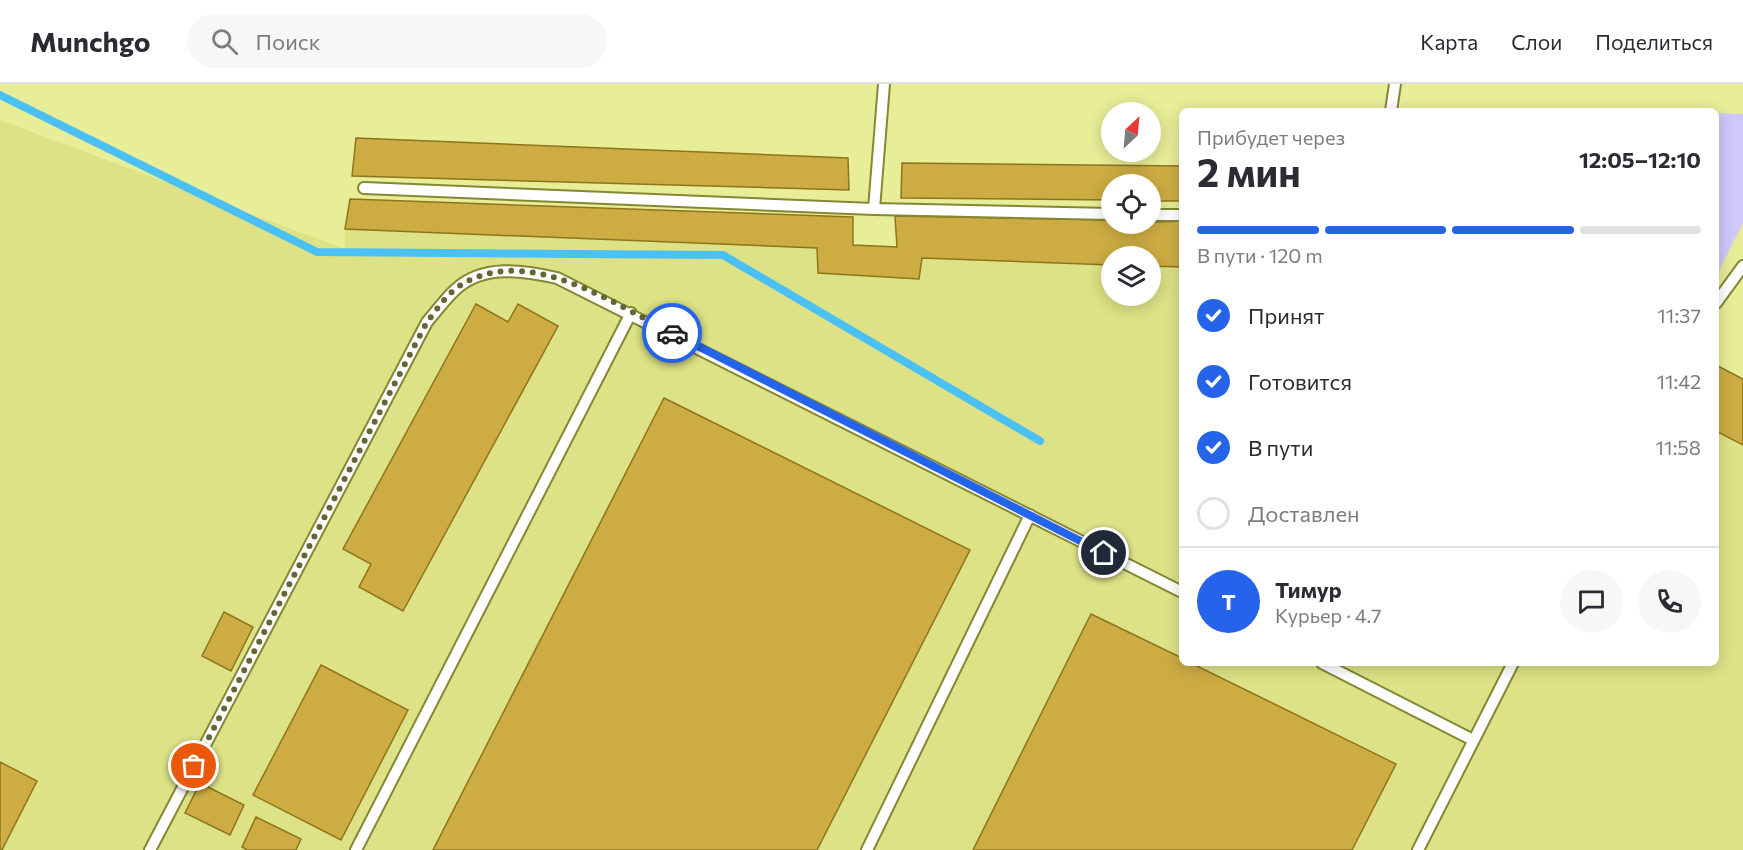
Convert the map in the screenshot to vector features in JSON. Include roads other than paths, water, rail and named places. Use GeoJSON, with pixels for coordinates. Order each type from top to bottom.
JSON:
{"type":"FeatureCollection","features":[{"type":"Feature","properties":{"kind":"lane"},"geometry":{"type":"LineString","coordinates":[[874,209],[884,84]]}},
{"type":"Feature","properties":{"kind":"lane"},"geometry":{"type":"LineString","coordinates":[[1391,108],[1395,84]]}},
{"type":"Feature","properties":{"kind":"lane"},"geometry":{"type":"LineString","coordinates":[[364,188],[874,209],[1101,214]]}},
{"type":"Feature","properties":{"kind":"lane"},"geometry":{"type":"LineString","coordinates":[[1161,215],[1179,215]]}},
{"type":"Feature","properties":{"kind":"lane"},"geometry":{"type":"LineString","coordinates":[[1719,299],[1743,266]]}},
{"type":"Feature","properties":{"kind":"lane"},"geometry":{"type":"LineString","coordinates":[[150,850],[427,322],[456,288],[483,274],[519,269],[557,278],[631,313],[1179,590]]}},
{"type":"Feature","properties":{"kind":"lane"},"geometry":{"type":"LineString","coordinates":[[356,850],[631,313]]}},
{"type":"Feature","properties":{"kind":"lane"},"geometry":{"type":"LineString","coordinates":[[867,850],[1030,515]]}},
{"type":"Feature","properties":{"kind":"lane"},"geometry":{"type":"LineString","coordinates":[[1328,666],[1473,740]]}},
{"type":"Feature","properties":{"kind":"lane"},"geometry":{"type":"LineString","coordinates":[[1418,850],[1511,666]]}},
{"type":"Feature","properties":{"kind":"waterway"},"geometry":{"type":"LineString","coordinates":[[0,95],[317,252],[723,255],[1040,441]]}}]}
